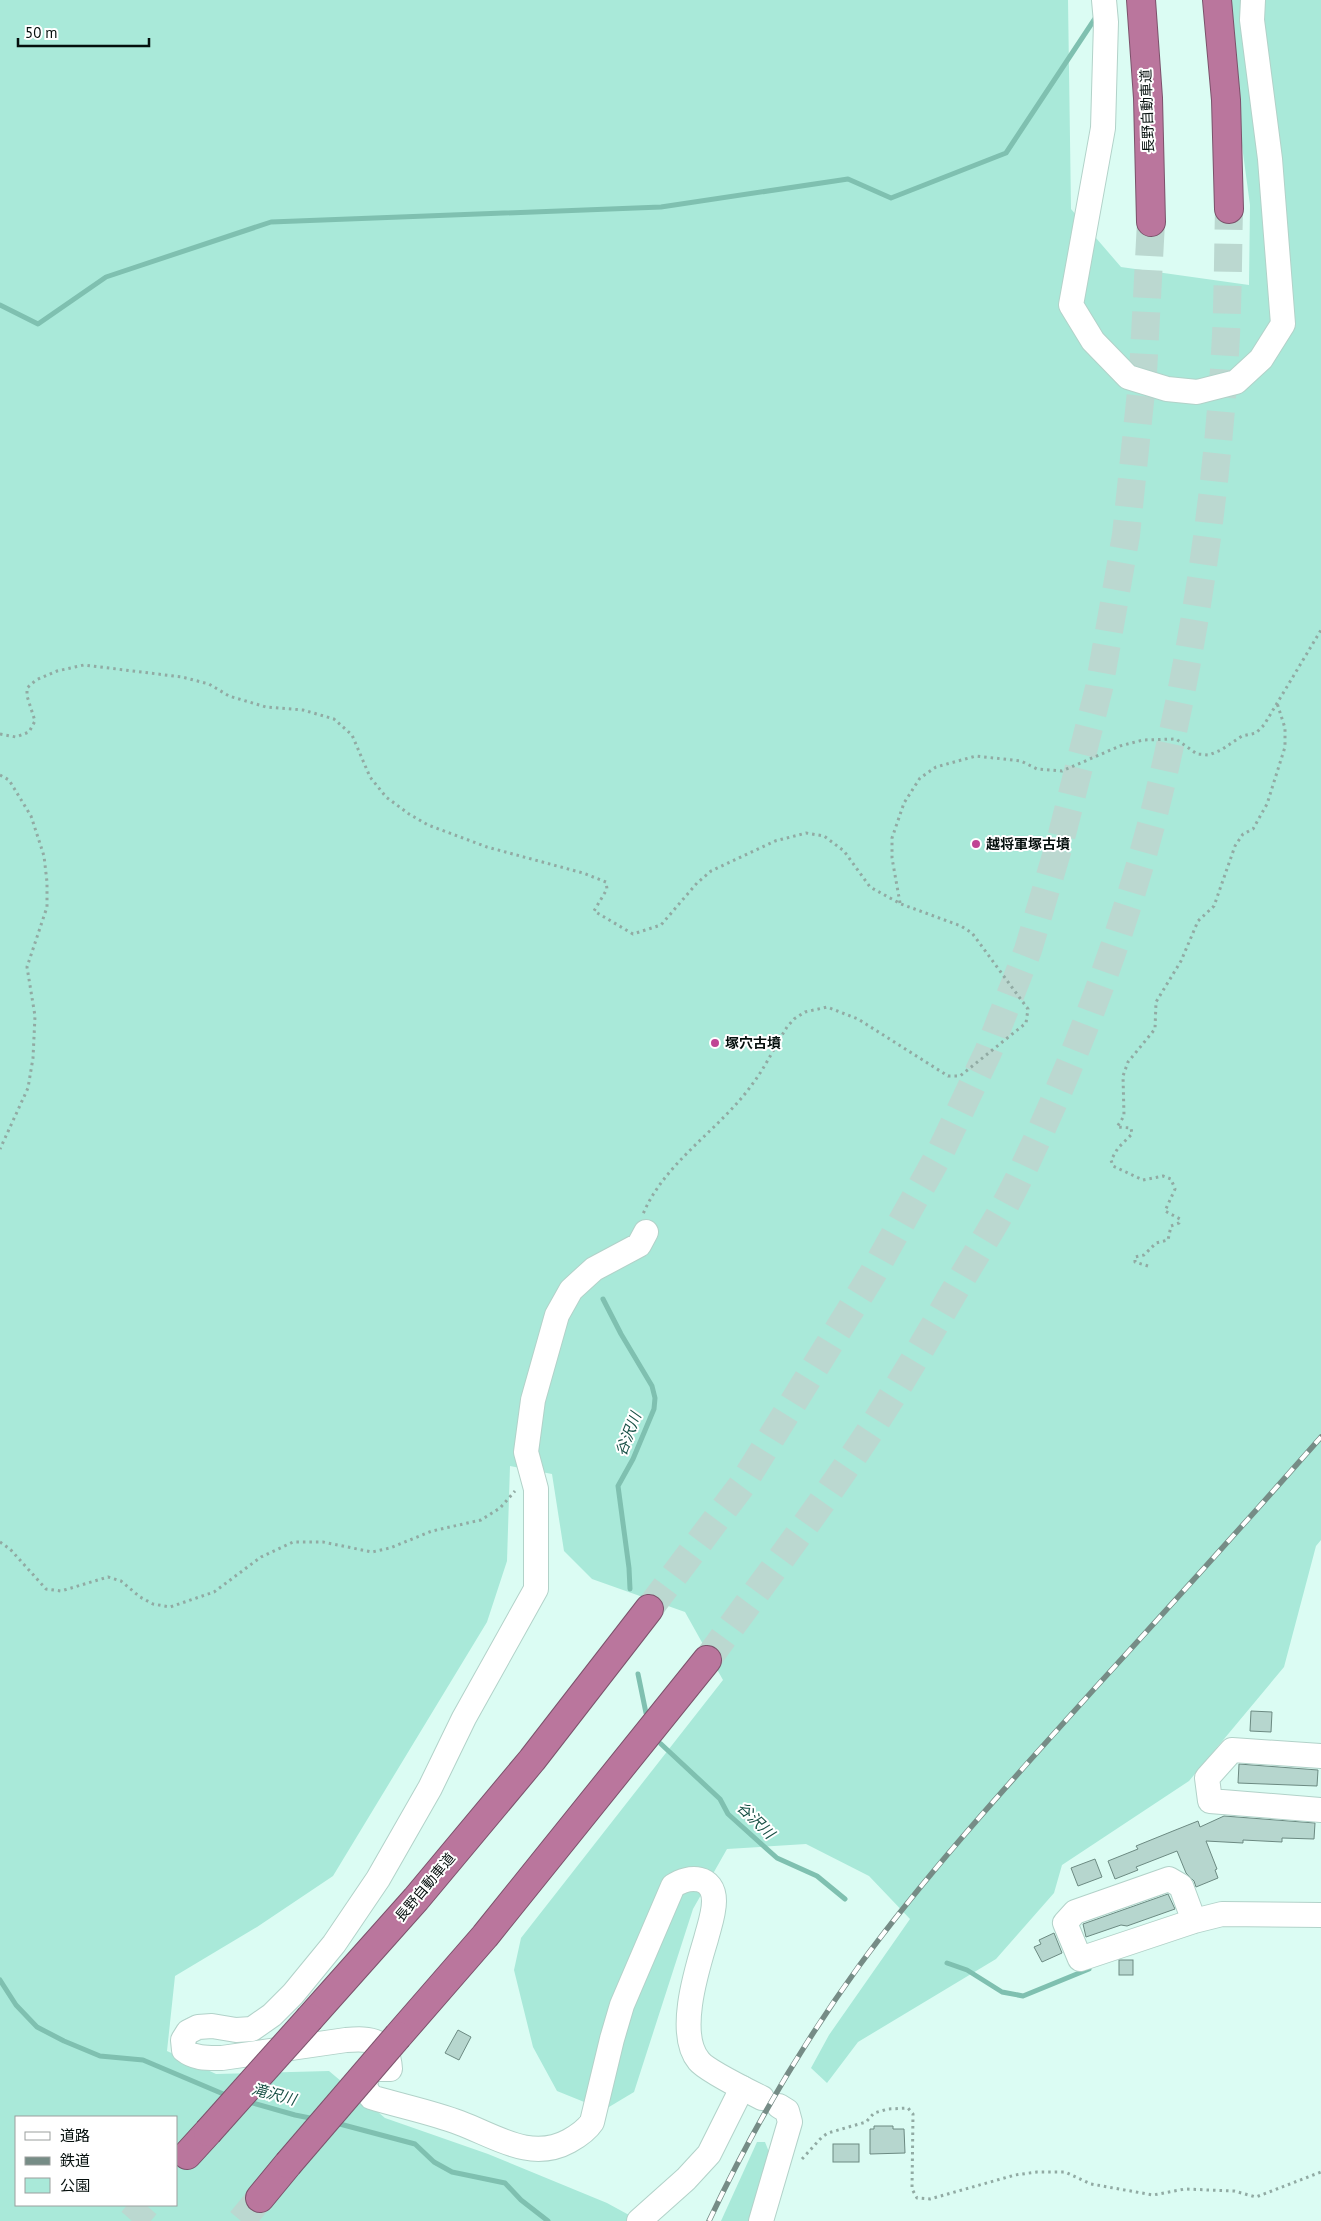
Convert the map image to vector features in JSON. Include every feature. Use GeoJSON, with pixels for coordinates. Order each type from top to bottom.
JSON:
{"type":"FeatureCollection","features":[{"type":"Feature","properties":{"kind":"highway","name":"長野自動車道"},"geometry":{"type":"LineString","coordinates":[[1141,0],[1148,98],[1151,222]]}},
{"type":"Feature","properties":{"kind":"highway"},"geometry":{"type":"LineString","coordinates":[[1218,0],[1226,100],[1229,209]]}},
{"type":"Feature","properties":{"kind":"highway","name":"長野自動車道"},"geometry":{"type":"LineString","coordinates":[[187,2155],[416,1899],[532,1760],[649,1609]]}},
{"type":"Feature","properties":{"kind":"highway"},"geometry":{"type":"LineString","coordinates":[[260,2198],[515,1899],[707,1660]]}},
{"type":"Feature","properties":{"kind":"street"},"geometry":{"type":"LineString","coordinates":[[1104,0],[1106,22],[1103,128],[1071,305],[1093,341],[1128,377],[1167,389],[1197,392],[1236,382],[1261,359],[1283,324],[1270,159],[1252,20],[1253,0]]}},
{"type":"Feature","properties":{"kind":"street"},"geometry":{"type":"LineString","coordinates":[[646,1232],[638,1246],[594,1269],[571,1290],[556,1315],[533,1400],[526,1452],[536,1489],[536,1589],[464,1718],[430,1788],[378,1879],[334,1944],[293,1994],[272,2015],[252,2029],[236,2030],[212,2026],[198,2027],[188,2032],[183,2040],[184,2050],[190,2055],[201,2058],[222,2058],[346,2040],[367,2039],[376,2041],[389,2058],[390,2069],[375,2069],[367,2075],[365,2087],[371,2097],[460,2123],[500,2141],[524,2148],[549,2149],[575,2138],[587,2129],[592,2122],[612,2039],[626,1996],[673,1886],[683,1880],[692,1878],[704,1881],[711,1888],[715,1900],[713,1915],[690,1996],[689,2040],[699,2062],[787,2111],[790,2122],[761,2221]]}},
{"type":"Feature","properties":{"kind":"street"},"geometry":{"type":"LineString","coordinates":[[1321,1756],[1232,1750],[1207,1778],[1210,1801],[1321,1810]]}},
{"type":"Feature","properties":{"kind":"street"},"geometry":{"type":"LineString","coordinates":[[1194,1921],[1181,1886],[1169,1880],[1075,1912],[1065,1923],[1080,1960],[1194,1921],[1222,1914],[1321,1915]]}},
{"type":"Feature","properties":{"kind":"street"},"geometry":{"type":"LineString","coordinates":[[639,2221],[686,2179],[761,2097]]}},
{"type":"Feature","properties":{"kind":"path"},"geometry":{"type":"LineString","coordinates":[[900,904],[892,858],[892,838],[904,803],[920,778],[936,767],[976,756],[1021,761],[1036,769],[1062,771],[1120,746],[1143,740],[1176,739],[1196,754],[1208,755],[1222,750],[1242,736],[1256,733],[1264,725],[1321,630]]}},
{"type":"Feature","properties":{"kind":"path"},"geometry":{"type":"LineString","coordinates":[[0,734],[16,737],[29,732],[35,721],[27,696],[27,688],[36,680],[57,671],[84,666],[182,677],[209,684],[229,696],[266,707],[303,710],[334,719],[352,735],[370,777],[386,797],[409,814],[428,825],[487,847],[583,872],[606,882],[607,889],[594,911],[633,934],[661,925],[697,883],[711,871],[775,842],[806,834],[824,836],[844,850],[870,887],[900,904],[961,926],[972,933],[1028,1009],[1026,1022],[960,1076],[948,1076],[858,1019],[827,1007],[805,1012],[786,1027],[751,1086],[664,1180],[649,1200],[643,1214],[646,1232]]}},
{"type":"Feature","properties":{"kind":"path"},"geometry":{"type":"LineString","coordinates":[[1148,1266],[1135,1262],[1136,1257],[1144,1255],[1156,1243],[1168,1240],[1172,1226],[1179,1223],[1180,1219],[1165,1211],[1175,1188],[1171,1179],[1163,1176],[1143,1180],[1113,1166],[1111,1160],[1118,1148],[1132,1134],[1132,1128],[1116,1128],[1124,1116],[1124,1076],[1128,1062],[1155,1028],[1156,1002],[1181,961],[1198,921],[1214,906],[1235,846],[1243,834],[1253,829],[1267,804],[1285,747],[1285,728],[1277,703]]}},
{"type":"Feature","properties":{"kind":"path"},"geometry":{"type":"LineString","coordinates":[[0,775],[9,780],[31,816],[44,856],[48,882],[47,907],[27,967],[35,1016],[34,1058],[28,1088],[0,1149]]}},
{"type":"Feature","properties":{"kind":"path"},"geometry":{"type":"LineString","coordinates":[[0,1542],[10,1549],[46,1590],[61,1591],[108,1577],[121,1581],[147,1600],[170,1607],[214,1592],[261,1557],[293,1542],[323,1542],[372,1552],[390,1548],[432,1531],[481,1520],[500,1508],[513,1491],[536,1489]]}},
{"type":"Feature","properties":{"kind":"path"},"geometry":{"type":"LineString","coordinates":[[797,2164],[828,2133],[866,2122],[874,2113],[888,2109],[908,2108],[912,2114],[912,2189],[916,2198],[930,2199],[1015,2175],[1037,2172],[1064,2172],[1091,2184],[1152,2195],[1185,2189],[1234,2191],[1256,2197],[1321,2172]]}},
{"type":"Feature","properties":{"kind":"green space"},"geometry":{"type":"Polygon","coordinates":[[[0,0],[1068,0],[1071,209],[1121,267],[1249,285],[1250,205],[1229,49],[1230,0],[1321,0],[1321,1540],[1316,1546],[1284,1667],[1189,1781],[1062,1865],[1054,1893],[996,1959],[858,2042],[827,2083],[811,2068],[829,2035],[910,1919],[869,1876],[806,1844],[727,1849],[693,1909],[634,2092],[604,2110],[557,2091],[533,2047],[514,1970],[521,1938],[723,1680],[685,1612],[592,1579],[564,1551],[552,1474],[510,1466],[507,1561],[487,1622],[333,1876],[257,1927],[175,1976],[167,2051],[216,2074],[329,2071],[385,2118],[488,2154],[607,2203],[640,2221],[0,2221],[0,0]]]}},
{"type":"Feature","properties":{"kind":"green space"},"geometry":{"type":"Polygon","coordinates":[[[757,2142],[765,2142],[769,2152],[748,2221],[721,2221],[757,2142]]]}},
{"type":"Feature","properties":{"kind":"building"},"geometry":{"type":"Polygon","coordinates":[[[1251,1711],[1272,1712],[1271,1732],[1250,1731],[1251,1711]]]}},
{"type":"Feature","properties":{"kind":"building"},"geometry":{"type":"Polygon","coordinates":[[[1239,1764],[1318,1770],[1317,1786],[1238,1783],[1239,1764]]]}},
{"type":"Feature","properties":{"kind":"building"},"geometry":{"type":"Polygon","coordinates":[[[1224,1816],[1315,1823],[1314,1839],[1282,1838],[1282,1842],[1243,1840],[1243,1843],[1206,1841],[1217,1869],[1215,1870],[1218,1878],[1196,1887],[1194,1881],[1186,1873],[1177,1851],[1136,1867],[1138,1870],[1115,1879],[1108,1861],[1138,1849],[1136,1846],[1198,1821],[1200,1827],[1224,1816]]]}},
{"type":"Feature","properties":{"kind":"building"},"geometry":{"type":"Polygon","coordinates":[[[1095,1859],[1102,1877],[1078,1886],[1071,1868],[1095,1859]]]}},
{"type":"Feature","properties":{"kind":"building"},"geometry":{"type":"Polygon","coordinates":[[[1168,1894],[1175,1909],[1127,1926],[1121,1925],[1086,1937],[1083,1924],[1168,1894]]]}},
{"type":"Feature","properties":{"kind":"building"},"geometry":{"type":"Polygon","coordinates":[[[1054,1933],[1062,1953],[1042,1962],[1034,1947],[1041,1944],[1039,1940],[1054,1933]]]}},
{"type":"Feature","properties":{"kind":"building"},"geometry":{"type":"Polygon","coordinates":[[[1119,1960],[1133,1960],[1133,1975],[1119,1975],[1119,1960]]]}},
{"type":"Feature","properties":{"kind":"building"},"geometry":{"type":"Polygon","coordinates":[[[458,2030],[471,2037],[459,2060],[445,2053],[458,2030]]]}},
{"type":"Feature","properties":{"kind":"building"},"geometry":{"type":"Polygon","coordinates":[[[874,2126],[893,2126],[893,2129],[904,2129],[905,2153],[870,2154],[870,2129],[874,2129],[874,2126]]]}},
{"type":"Feature","properties":{"kind":"building"},"geometry":{"type":"Polygon","coordinates":[[[833,2144],[859,2144],[859,2162],[833,2162],[833,2144]]]}},
{"type":"Feature","properties":{"kind":"waterway"},"geometry":{"type":"LineString","coordinates":[[0,305],[38,324],[106,277],[271,222],[661,207],[848,179],[891,198],[1006,153],[1096,17]]}},
{"type":"Feature","properties":{"kind":"waterway","name":"谷沢川"},"geometry":{"type":"LineString","coordinates":[[603,1299],[652,1386],[655,1398],[654,1409],[633,1459],[618,1486],[630,1589]]}},
{"type":"Feature","properties":{"kind":"waterway","name":"谷沢川"},"geometry":{"type":"LineString","coordinates":[[638,1674],[646,1713]]}},
{"type":"Feature","properties":{"kind":"waterway","name":"谷沢川"},"geometry":{"type":"LineString","coordinates":[[661,1744],[720,1799],[728,1814],[777,1858],[817,1876],[845,1899]]}},
{"type":"Feature","properties":{"kind":"waterway","name":"谷沢川"},"geometry":{"type":"LineString","coordinates":[[947,1963],[967,1970],[1002,1992],[1023,1996],[1089,1969]]}},
{"type":"Feature","properties":{"kind":"waterway","name":"滝沢川"},"geometry":{"type":"LineString","coordinates":[[0,1980],[16,2005],[37,2027],[64,2041],[100,2056],[143,2060],[228,2096]]}},
{"type":"Feature","properties":{"kind":"waterway","name":"滝沢川"},"geometry":{"type":"LineString","coordinates":[[246,2101],[315,2119]]}},
{"type":"Feature","properties":{"kind":"waterway","name":"滝沢川"},"geometry":{"type":"LineString","coordinates":[[336,2123],[415,2144],[434,2162],[452,2172],[505,2183],[521,2200],[548,2221]]}},
{"type":"Feature","properties":{"kind":"tunnel"},"geometry":{"type":"LineString","coordinates":[[707,1660],[801,1532],[868,1434],[908,1371],[997,1219],[1017,1182],[1064,1078],[1106,971],[1141,861],[1156,806],[1190,648],[1213,491],[1223,387],[1227,319],[1229,209]]}},
{"type":"Feature","properties":{"kind":"tunnel"},"geometry":{"type":"LineString","coordinates":[[649,1609],[742,1485],[872,1275],[940,1153],[988,1052],[1028,950],[1060,842],[1099,688],[1126,535],[1143,373],[1151,222]]}},
{"type":"Feature","properties":{"kind":"tunnel"},"geometry":{"type":"LineString","coordinates":[[241,2221],[260,2198]]}},
{"type":"Feature","properties":{"kind":"tunnel"},"geometry":{"type":"LineString","coordinates":[[132,2221],[145,2206]]}},
{"type":"Feature","properties":{"kind":"railway"},"geometry":{"type":"LineString","coordinates":[[709,2221],[742,2155],[797,2058],[859,1966],[915,1894],[1004,1789],[1321,1437]]}},
{"type":"Feature","properties":{"kind":"place","name":"越将軍塚古墳"},"geometry":{"type":"Point","coordinates":[976,844]}},
{"type":"Feature","properties":{"kind":"place","name":"塚穴古墳"},"geometry":{"type":"Point","coordinates":[715,1043]}}]}
